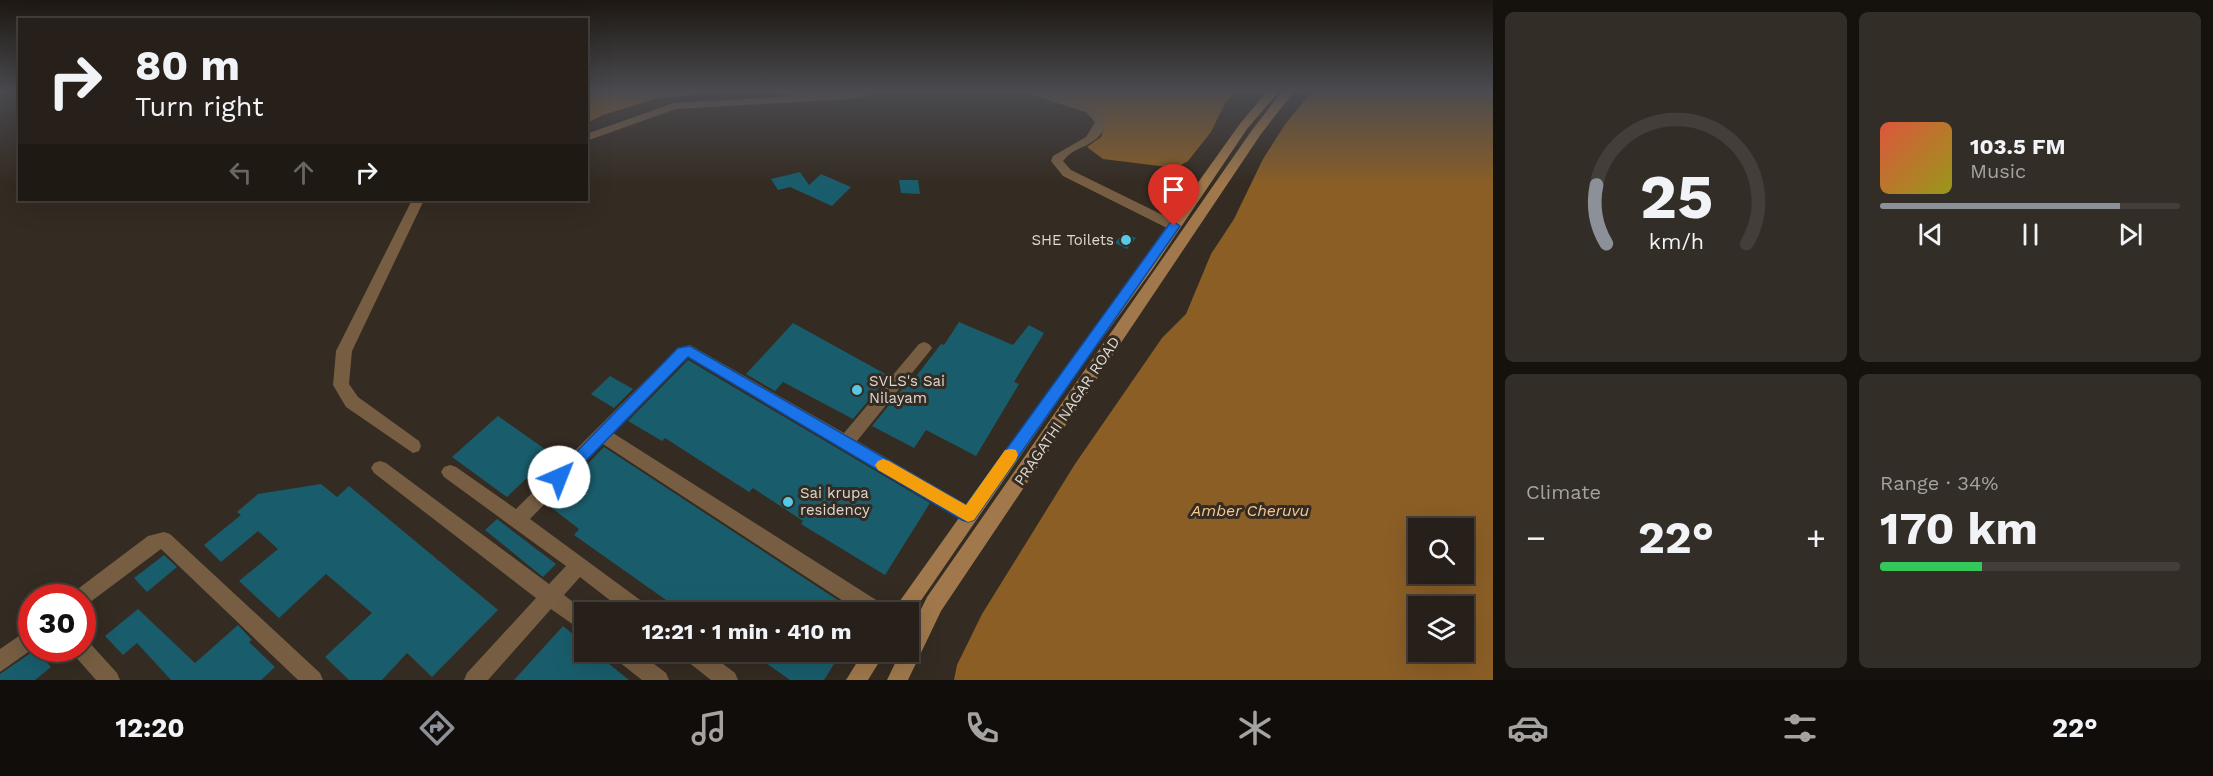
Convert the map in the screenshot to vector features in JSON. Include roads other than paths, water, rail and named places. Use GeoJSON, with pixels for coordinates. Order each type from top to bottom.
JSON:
{"type":"FeatureCollection","features":[{"type":"Feature","properties":{"kind":"main road","name":"PRAGATHI NAGAR ROAD"},"geometry":{"type":"LineString","coordinates":[[909,602],[1247,122]]}},
{"type":"Feature","properties":{"kind":"main road","name":"PRAGATHI NAGAR ROAD"},"geometry":{"type":"LineString","coordinates":[[897,680],[934,604],[1264,122]]}},
{"type":"Feature","properties":{"kind":"main road"},"geometry":{"type":"LineString","coordinates":[[856,680],[868,662]]}},
{"type":"Feature","properties":{"kind":"street"},"geometry":{"type":"LineString","coordinates":[[588,137],[631,122]]}},
{"type":"Feature","properties":{"kind":"street"},"geometry":{"type":"LineString","coordinates":[[1101,122],[1097,134],[1059,156],[1056,161],[1067,173],[1174,226]]}},
{"type":"Feature","properties":{"kind":"street"},"geometry":{"type":"LineString","coordinates":[[413,446],[352,402],[341,385],[344,351],[418,201]]}},
{"type":"Feature","properties":{"kind":"street"},"geometry":{"type":"LineString","coordinates":[[846,443],[924,348]]}},
{"type":"Feature","properties":{"kind":"street"},"geometry":{"type":"LineString","coordinates":[[517,520],[683,352],[690,351],[968,515]]}},
{"type":"Feature","properties":{"kind":"street"},"geometry":{"type":"LineString","coordinates":[[601,434],[861,602]]}},
{"type":"Feature","properties":{"kind":"street"},"geometry":{"type":"LineString","coordinates":[[380,468],[574,615]]}},
{"type":"Feature","properties":{"kind":"street"},"geometry":{"type":"LineString","coordinates":[[450,472],[627,602]]}},
{"type":"Feature","properties":{"kind":"street"},"geometry":{"type":"LineString","coordinates":[[96,586],[154,542],[164,540],[313,680]]}},
{"type":"Feature","properties":{"kind":"street"},"geometry":{"type":"LineString","coordinates":[[474,680],[579,565]]}},
{"type":"Feature","properties":{"kind":"street"},"geometry":{"type":"LineString","coordinates":[[0,662],[18,648]]}},
{"type":"Feature","properties":{"kind":"street"},"geometry":{"type":"LineString","coordinates":[[94,662],[110,680]]}},
{"type":"Feature","properties":{"kind":"street"},"geometry":{"type":"LineString","coordinates":[[633,662],[650,677]]}},
{"type":"Feature","properties":{"kind":"street"},"geometry":{"type":"LineString","coordinates":[[704,662],[728,680]]}},
{"type":"Feature","properties":{"kind":"water"},"geometry":{"type":"Polygon","coordinates":[[[1103,122],[1216,122],[1211,132],[1188,161],[1176,168],[1103,159],[1087,147],[1101,137],[1105,125],[1103,122]]]}},
{"type":"Feature","properties":{"kind":"water","name":"Amber Cheruvu"},"geometry":{"type":"Polygon","coordinates":[[[1287,122],[1493,122],[1493,680],[954,680],[957,665],[982,614],[1075,464],[1162,338],[1186,314],[1211,254],[1234,219],[1263,159],[1287,122]]]}},
{"type":"Feature","properties":{"kind":"place","name":"SHE Toilets"},"geometry":{"type":"Point","coordinates":[1126,240]}},
{"type":"Feature","properties":{"kind":"place","name":"SVLS's Sai Nilayam"},"geometry":{"type":"Point","coordinates":[857,390]}},
{"type":"Feature","properties":{"kind":"place","name":"Sai krupa residency"},"geometry":{"type":"Point","coordinates":[788,502]}}]}
